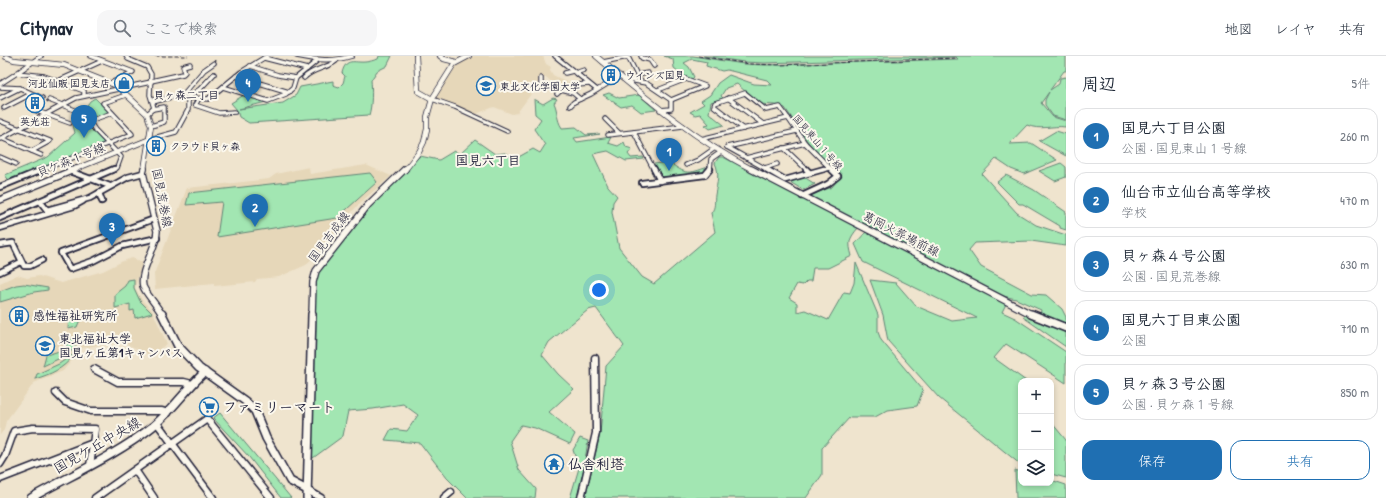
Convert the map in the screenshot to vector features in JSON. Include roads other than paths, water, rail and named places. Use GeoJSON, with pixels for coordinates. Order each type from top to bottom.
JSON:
{"type":"FeatureCollection","features":[{"type":"Feature","properties":{"kind":"street"},"geometry":{"type":"LineString","coordinates":[[0,58],[7,56],[10,60],[57,64],[81,71],[120,88],[147,114],[153,109],[164,107],[164,122],[150,126]]}},
{"type":"Feature","properties":{"kind":"street"},"geometry":{"type":"LineString","coordinates":[[0,85],[41,56]]}},
{"type":"Feature","properties":{"kind":"street"},"geometry":{"type":"LineString","coordinates":[[91,56],[133,72],[111,83]]}},
{"type":"Feature","properties":{"kind":"street"},"geometry":{"type":"LineString","coordinates":[[126,56],[128,59],[147,67],[151,74],[150,95],[153,102],[153,109]]}},
{"type":"Feature","properties":{"kind":"street"},"geometry":{"type":"LineString","coordinates":[[297,56],[318,60],[336,61],[352,56]]}},
{"type":"Feature","properties":{"kind":"street"},"geometry":{"type":"LineString","coordinates":[[416,56],[418,92],[507,131]]}},
{"type":"Feature","properties":{"kind":"street"},"geometry":{"type":"LineString","coordinates":[[440,56],[444,59],[456,62],[469,56]]}},
{"type":"Feature","properties":{"kind":"street"},"geometry":{"type":"LineString","coordinates":[[555,56],[597,90]]}},
{"type":"Feature","properties":{"kind":"street","name":"葛岡火葬場前線"},"geometry":{"type":"LineString","coordinates":[[596,56],[660,110],[727,156],[1041,319],[1066,328]]}},
{"type":"Feature","properties":{"kind":"street"},"geometry":{"type":"LineString","coordinates":[[641,56],[642,58],[650,60],[654,66]]}},
{"type":"Feature","properties":{"kind":"street"},"geometry":{"type":"LineString","coordinates":[[153,102],[171,97],[188,97],[198,100],[208,99],[236,76],[265,57],[276,62],[307,69]]}},
{"type":"Feature","properties":{"kind":"street"},"geometry":{"type":"LineString","coordinates":[[603,62],[628,57],[640,81]]}},
{"type":"Feature","properties":{"kind":"street"},"geometry":{"type":"LineString","coordinates":[[223,87],[268,101],[289,92],[293,88],[296,78],[318,60]]}},
{"type":"Feature","properties":{"kind":"street"},"geometry":{"type":"LineString","coordinates":[[58,81],[102,61]]}},
{"type":"Feature","properties":{"kind":"street"},"geometry":{"type":"LineString","coordinates":[[304,78],[310,71],[330,67],[336,61]]}},
{"type":"Feature","properties":{"kind":"street","name":"国見吉成線"},"geometry":{"type":"LineString","coordinates":[[307,494],[312,303],[313,282],[316,271],[368,204],[404,171],[419,152],[424,142],[427,129],[427,116],[432,99],[456,62]]}},
{"type":"Feature","properties":{"kind":"street"},"geometry":{"type":"LineString","coordinates":[[181,97],[204,70],[214,63]]}},
{"type":"Feature","properties":{"kind":"street"},"geometry":{"type":"LineString","coordinates":[[0,138],[76,98],[183,74],[186,72],[183,66],[190,64]]}},
{"type":"Feature","properties":{"kind":"street"},"geometry":{"type":"LineString","coordinates":[[250,66],[278,75],[296,78]]}},
{"type":"Feature","properties":{"kind":"street"},"geometry":{"type":"LineString","coordinates":[[565,74],[584,70]]}},
{"type":"Feature","properties":{"kind":"street"},"geometry":{"type":"LineString","coordinates":[[17,73],[44,76],[84,91],[84,96]]}},
{"type":"Feature","properties":{"kind":"street"},"geometry":{"type":"LineString","coordinates":[[637,75],[648,73]]}},
{"type":"Feature","properties":{"kind":"street"},"geometry":{"type":"LineString","coordinates":[[188,97],[200,89],[213,74]]}},
{"type":"Feature","properties":{"kind":"street"},"geometry":{"type":"LineString","coordinates":[[662,75],[679,81]]}},
{"type":"Feature","properties":{"kind":"street"},"geometry":{"type":"LineString","coordinates":[[236,76],[289,92]]}},
{"type":"Feature","properties":{"kind":"street"},"geometry":{"type":"LineString","coordinates":[[570,106],[574,102],[622,77],[646,83],[671,100]]}},
{"type":"Feature","properties":{"kind":"street"},"geometry":{"type":"LineString","coordinates":[[541,78],[541,87],[549,86],[560,91],[573,92],[580,99]]}},
{"type":"Feature","properties":{"kind":"street"},"geometry":{"type":"LineString","coordinates":[[658,90],[686,78],[705,86],[671,100]]}},
{"type":"Feature","properties":{"kind":"street"},"geometry":{"type":"LineString","coordinates":[[577,85],[589,84]]}},
{"type":"Feature","properties":{"kind":"street"},"geometry":{"type":"LineString","coordinates":[[0,85],[20,88],[42,98]]}},
{"type":"Feature","properties":{"kind":"street"},"geometry":{"type":"LineString","coordinates":[[0,98],[20,88]]}},
{"type":"Feature","properties":{"kind":"street"},"geometry":{"type":"LineString","coordinates":[[556,94],[560,91]]}},
{"type":"Feature","properties":{"kind":"street"},"geometry":{"type":"LineString","coordinates":[[744,128],[714,106],[715,103],[745,93],[766,110],[780,107],[788,118]]}},
{"type":"Feature","properties":{"kind":"street"},"geometry":{"type":"LineString","coordinates":[[2,108],[31,94]]}},
{"type":"Feature","properties":{"kind":"street"},"geometry":{"type":"LineString","coordinates":[[0,187],[132,134],[103,103],[126,94]]}},
{"type":"Feature","properties":{"kind":"street"},"geometry":{"type":"LineString","coordinates":[[150,139],[176,132],[188,110],[188,97]]}},
{"type":"Feature","properties":{"kind":"street"},"geometry":{"type":"LineString","coordinates":[[728,98],[763,124]]}},
{"type":"Feature","properties":{"kind":"street"},"geometry":{"type":"LineString","coordinates":[[49,100],[80,112]]}},
{"type":"Feature","properties":{"kind":"street"},"geometry":{"type":"LineString","coordinates":[[198,100],[195,105],[219,113],[235,112]]}},
{"type":"Feature","properties":{"kind":"street"},"geometry":{"type":"LineString","coordinates":[[660,110],[671,109],[671,100]]}},
{"type":"Feature","properties":{"kind":"street"},"geometry":{"type":"LineString","coordinates":[[2,108],[10,110]]}},
{"type":"Feature","properties":{"kind":"street"},"geometry":{"type":"LineString","coordinates":[[34,110],[70,123]]}},
{"type":"Feature","properties":{"kind":"street"},"geometry":{"type":"LineString","coordinates":[[0,218],[118,168],[121,157],[89,121],[112,112]]}},
{"type":"Feature","properties":{"kind":"street","name":"国見荒巻線"},"geometry":{"type":"LineString","coordinates":[[147,114],[150,126],[150,139],[143,173],[157,238],[143,277],[143,286],[157,305],[178,346],[205,372],[245,401],[256,411],[266,438],[280,465],[290,481],[307,494]]}},
{"type":"Feature","properties":{"kind":"street","name":"国見東山１号線"},"geometry":{"type":"LineString","coordinates":[[701,138],[788,118],[805,143],[838,176],[828,184],[802,196]]}},
{"type":"Feature","properties":{"kind":"street"},"geometry":{"type":"LineString","coordinates":[[605,119],[620,133]]}},
{"type":"Feature","properties":{"kind":"street"},"geometry":{"type":"LineString","coordinates":[[0,121],[50,141],[32,151]]}},
{"type":"Feature","properties":{"kind":"street"},"geometry":{"type":"LineString","coordinates":[[608,135],[683,126]]}},
{"type":"Feature","properties":{"kind":"street"},"geometry":{"type":"LineString","coordinates":[[797,131],[727,147],[785,180],[829,168]]}},
{"type":"Feature","properties":{"kind":"street"},"geometry":{"type":"LineString","coordinates":[[634,132],[660,181]]}},
{"type":"Feature","properties":{"kind":"street"},"geometry":{"type":"LineString","coordinates":[[0,138],[41,155]]}},
{"type":"Feature","properties":{"kind":"street","name":"貝ケ森１号線"},"geometry":{"type":"LineString","coordinates":[[0,200],[150,139]]}},
{"type":"Feature","properties":{"kind":"street"},"geometry":{"type":"LineString","coordinates":[[746,158],[805,143]]}},
{"type":"Feature","properties":{"kind":"street"},"geometry":{"type":"LineString","coordinates":[[686,165],[698,160],[715,148]]}},
{"type":"Feature","properties":{"kind":"street"},"geometry":{"type":"LineString","coordinates":[[784,148],[810,173]]}},
{"type":"Feature","properties":{"kind":"street"},"geometry":{"type":"LineString","coordinates":[[642,183],[705,175],[712,167],[711,159],[721,152]]}},
{"type":"Feature","properties":{"kind":"street"},"geometry":{"type":"LineString","coordinates":[[0,157],[16,164]]}},
{"type":"Feature","properties":{"kind":"street"},"geometry":{"type":"LineString","coordinates":[[63,162],[70,171],[110,186]]}},
{"type":"Feature","properties":{"kind":"street"},"geometry":{"type":"LineString","coordinates":[[765,168],[777,164]]}},
{"type":"Feature","properties":{"kind":"street"},"geometry":{"type":"LineString","coordinates":[[0,228],[74,206],[128,177],[143,173]]}},
{"type":"Feature","properties":{"kind":"street"},"geometry":{"type":"LineString","coordinates":[[99,193],[102,201]]}},
{"type":"Feature","properties":{"kind":"street"},"geometry":{"type":"LineString","coordinates":[[40,201],[47,210],[90,198]]}},
{"type":"Feature","properties":{"kind":"street"},"geometry":{"type":"LineString","coordinates":[[154,219],[61,253],[70,269],[93,261],[122,246],[157,238]]}},
{"type":"Feature","properties":{"kind":"street"},"geometry":{"type":"LineString","coordinates":[[0,245],[13,243],[24,266],[30,266],[42,260]]}},
{"type":"Feature","properties":{"kind":"street"},"geometry":{"type":"LineString","coordinates":[[0,272],[22,262]]}},
{"type":"Feature","properties":{"kind":"street"},"geometry":{"type":"LineString","coordinates":[[581,498],[596,433],[595,358]]}},
{"type":"Feature","properties":{"kind":"street"},"geometry":{"type":"LineString","coordinates":[[94,369],[118,382],[192,384]]}},
{"type":"Feature","properties":{"kind":"street","name":"国見ケ丘中央線"},"geometry":{"type":"LineString","coordinates":[[35,497],[131,442],[157,423],[168,413],[192,384],[205,372]]}},
{"type":"Feature","properties":{"kind":"street"},"geometry":{"type":"LineString","coordinates":[[56,393],[65,402],[91,411],[162,411],[168,413]]}},
{"type":"Feature","properties":{"kind":"street"},"geometry":{"type":"LineString","coordinates":[[95,498],[207,419],[269,497]]}},
{"type":"Feature","properties":{"kind":"street"},"geometry":{"type":"LineString","coordinates":[[157,423],[213,498]]}},
{"type":"Feature","properties":{"kind":"street"},"geometry":{"type":"LineString","coordinates":[[0,464],[5,456],[14,431],[33,428],[95,429],[90,466]]}},
{"type":"Feature","properties":{"kind":"street"},"geometry":{"type":"LineString","coordinates":[[0,479],[93,443]]}},
{"type":"Feature","properties":{"kind":"street"},"geometry":{"type":"LineString","coordinates":[[135,470],[154,498]]}},
{"type":"Feature","properties":{"kind":"street"},"geometry":{"type":"LineString","coordinates":[[444,498],[451,492]]}},
{"type":"Feature","properties":{"kind":"street"},"geometry":{"type":"LineString","coordinates":[[307,494],[321,498]]}},
{"type":"Feature","properties":{"kind":"railway"},"geometry":{"type":"LineString","coordinates":[[142,56],[188,56]]}},
{"type":"Feature","properties":{"kind":"railway"},"geometry":{"type":"LineString","coordinates":[[698,56],[750,64],[780,65],[957,58]]}},
{"type":"Feature","properties":{"kind":"place","name":"ウインズ国見"},"geometry":{"type":"Point","coordinates":[611,75]}},
{"type":"Feature","properties":{"kind":"place","name":"河北仙販 国見支店"},"geometry":{"type":"Point","coordinates":[124,83]}},
{"type":"Feature","properties":{"kind":"place","name":"東北文化学園大学"},"geometry":{"type":"Point","coordinates":[486,86]}},
{"type":"Feature","properties":{"kind":"place","name":"国見六丁目東公園"},"geometry":{"type":"Point","coordinates":[248,102]}},
{"type":"Feature","properties":{"kind":"place","name":"英光荘"},"geometry":{"type":"Point","coordinates":[35,103]}},
{"type":"Feature","properties":{"kind":"place","name":"貝ヶ森３号公園"},"geometry":{"type":"Point","coordinates":[84,138]}},
{"type":"Feature","properties":{"kind":"place","name":"クラウド貝ヶ森"},"geometry":{"type":"Point","coordinates":[156,146]}},
{"type":"Feature","properties":{"kind":"place","name":"国見六丁目公園"},"geometry":{"type":"Point","coordinates":[669,171]}},
{"type":"Feature","properties":{"kind":"place","name":"仙台市立仙台高等学校"},"geometry":{"type":"Point","coordinates":[255,227]}},
{"type":"Feature","properties":{"kind":"place","name":"貝ヶ森４号公園"},"geometry":{"type":"Point","coordinates":[112,246]}},
{"type":"Feature","properties":{"kind":"place","name":"感性福祉研究所"},"geometry":{"type":"Point","coordinates":[19,316]}},
{"type":"Feature","properties":{"kind":"place","name":"東北福祉大学 国見ヶ丘第1キャンパス"},"geometry":{"type":"Point","coordinates":[45,346]}},
{"type":"Feature","properties":{"kind":"place","name":"ファミリーマート"},"geometry":{"type":"Point","coordinates":[209,407]}},
{"type":"Feature","properties":{"kind":"place","name":"仏舎利塔"},"geometry":{"type":"Point","coordinates":[554,464]}},
{"type":"Feature","properties":{"kind":"district","name":"貝ヶ森二丁目"},"geometry":{"type":"Point","coordinates":[186,95]}},
{"type":"Feature","properties":{"kind":"district","name":"国見六丁目"},"geometry":{"type":"Point","coordinates":[488,160]}}]}
